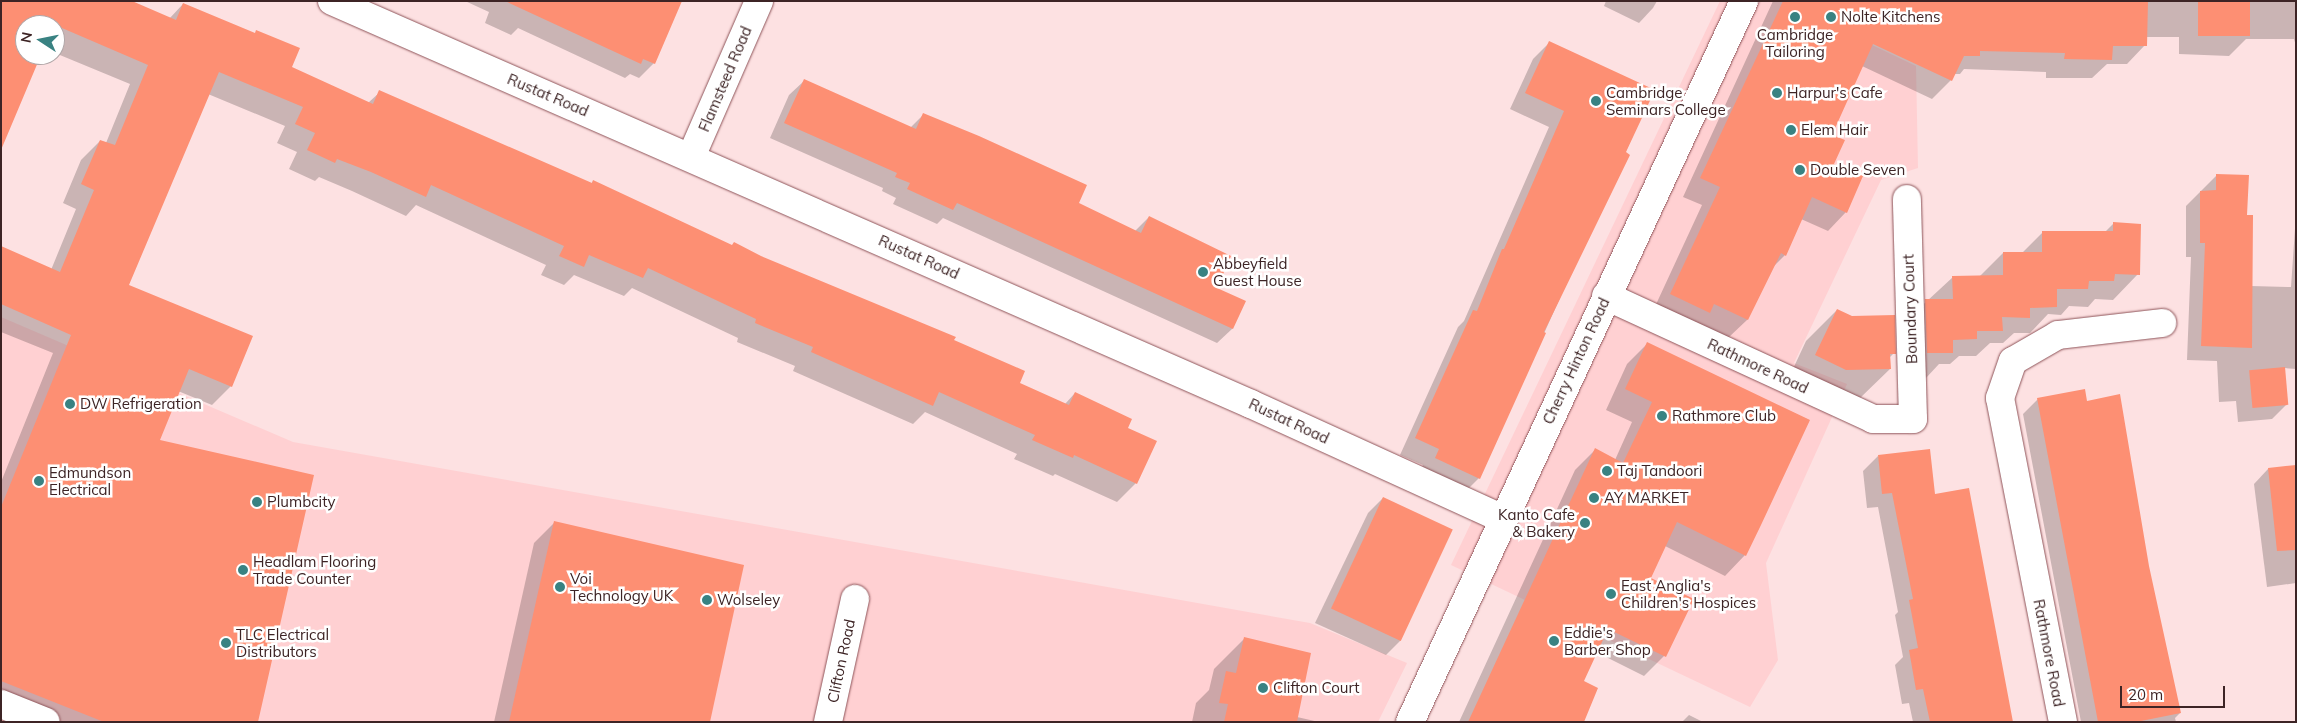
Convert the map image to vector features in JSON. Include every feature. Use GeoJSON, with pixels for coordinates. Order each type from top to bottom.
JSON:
{"type":"FeatureCollection","features":[{"type":"Feature","properties":{"kind":"street","name":"Rustat Road"},"geometry":{"type":"LineString","coordinates":[[332,1],[1252,404],[1503,519]]}},
{"type":"Feature","properties":{"kind":"street","name":"Flamsteed Road"},"geometry":{"type":"LineString","coordinates":[[691,157],[759,1]]}},
{"type":"Feature","properties":{"kind":"street","name":"Cherry Hinton Road"},"geometry":{"type":"LineString","coordinates":[[1410,722],[1744,1]]}},
{"type":"Feature","properties":{"kind":"street","name":"Boundary Court"},"geometry":{"type":"LineString","coordinates":[[1907,199],[1913,419]]}},
{"type":"Feature","properties":{"kind":"street","name":"Rathmore Road"},"geometry":{"type":"LineString","coordinates":[[1606,296],[1873,419],[1913,419]]}},
{"type":"Feature","properties":{"kind":"street","name":"Rathmore Road"},"geometry":{"type":"LineString","coordinates":[[2063,722],[2000,398],[2014,361],[2058,335],[2162,323]]}},
{"type":"Feature","properties":{"kind":"street","name":"Clifton Road"},"geometry":{"type":"LineString","coordinates":[[828,722],[855,600]]}},
{"type":"Feature","properties":{"kind":"street"},"geometry":{"type":"LineString","coordinates":[[1,704],[46,722]]}},
{"type":"Feature","properties":{"kind":"shaded area"},"geometry":{"type":"Polygon","coordinates":[[[1720,1],[1847,1],[1847,33],[1916,66],[1918,168],[1881,180],[1794,363],[1847,384],[1766,563],[1778,660],[1750,707],[1451,565],[1720,1]]]}},
{"type":"Feature","properties":{"kind":"shaded area"},"geometry":{"type":"Polygon","coordinates":[[[1,317],[293,442],[1310,623],[1407,663],[1378,722],[1,722],[1,317]]]}},
{"type":"Feature","properties":{"kind":"building"},"geometry":{"type":"Polygon","coordinates":[[[1,1],[132,1],[176,20],[183,3],[255,33],[256,30],[300,48],[292,67],[373,104],[379,90],[592,183],[593,180],[732,245],[734,242],[761,256],[956,337],[954,340],[1025,371],[1020,383],[1069,405],[1075,392],[1132,419],[1128,428],[1157,441],[1137,484],[1074,455],[1073,458],[1032,440],[1035,435],[939,392],[933,406],[811,352],[813,347],[755,323],[756,319],[648,268],[643,278],[589,255],[584,267],[559,256],[564,246],[431,185],[426,197],[371,172],[337,159],[335,163],[307,150],[315,133],[295,124],[303,107],[219,72],[129,285],[253,336],[232,387],[189,369],[160,440],[314,475],[258,722],[104,722],[1,681],[1,507],[71,335],[1,304],[1,246],[60,272],[94,190],[81,184],[100,140],[115,145],[148,65],[65,29],[65,15],[15,15],[15,65],[37,65],[1,150],[1,1]]]}},
{"type":"Feature","properties":{"kind":"building"},"geometry":{"type":"Polygon","coordinates":[[[505,1],[682,1],[655,64],[643,59],[641,64],[505,1]]]}},
{"type":"Feature","properties":{"kind":"building"},"geometry":{"type":"Polygon","coordinates":[[[1783,1],[2148,1],[2147,46],[2113,46],[2112,60],[2064,59],[2065,53],[1980,51],[1980,56],[1964,56],[1952,81],[1873,44],[1832,135],[1845,140],[1834,164],[1863,176],[1847,213],[1812,197],[1786,256],[1781,253],[1748,320],[1714,304],[1710,313],[1670,294],[1720,187],[1700,178],[1783,1]]]}},
{"type":"Feature","properties":{"kind":"building"},"geometry":{"type":"Polygon","coordinates":[[[2198,1],[2250,1],[2250,36],[2198,36],[2198,1]]]}},
{"type":"Feature","properties":{"kind":"building"},"geometry":{"type":"Polygon","coordinates":[[[1549,41],[1655,90],[1626,152],[1630,155],[1544,332],[1546,333],[1480,479],[1435,458],[1439,449],[1415,438],[1473,310],[1477,311],[1502,249],[1504,249],[1564,111],[1525,93],[1549,41]]]}},
{"type":"Feature","properties":{"kind":"building"},"geometry":{"type":"Polygon","coordinates":[[[804,79],[916,129],[923,113],[979,136],[1087,185],[1079,203],[1141,233],[1149,216],[1231,256],[1217,288],[1246,301],[1233,329],[957,203],[953,210],[907,189],[910,183],[895,177],[897,173],[784,123],[804,79]]]}},
{"type":"Feature","properties":{"kind":"building"},"geometry":{"type":"Polygon","coordinates":[[[2216,174],[2249,175],[2247,215],[2253,215],[2252,348],[2201,346],[2205,243],[2200,243],[2200,191],[2216,190],[2216,174]]]}},
{"type":"Feature","properties":{"kind":"building"},"geometry":{"type":"Polygon","coordinates":[[[2113,222],[2141,224],[2140,275],[2115,274],[2114,281],[2089,281],[2088,289],[2057,289],[2057,307],[2030,308],[2030,318],[2002,317],[2003,331],[1977,331],[1977,339],[1953,340],[1953,353],[1927,353],[1925,299],[1953,299],[1952,276],[2003,275],[2003,252],[2042,252],[2042,231],[2113,231],[2113,222]]]}},
{"type":"Feature","properties":{"kind":"building"},"geometry":{"type":"Polygon","coordinates":[[[1837,309],[1852,316],[1895,315],[1896,354],[1890,354],[1891,369],[1846,370],[1815,355],[1837,309]]]}},
{"type":"Feature","properties":{"kind":"building"},"geometry":{"type":"Polygon","coordinates":[[[1647,342],[1810,420],[1761,525],[1746,556],[1677,522],[1651,578],[1694,599],[1666,657],[1608,629],[1584,681],[1598,688],[1584,722],[1468,722],[1595,448],[1623,463],[1652,402],[1625,389],[1647,342]]]}},
{"type":"Feature","properties":{"kind":"building"},"geometry":{"type":"Polygon","coordinates":[[[2285,367],[2288,405],[2252,408],[2249,370],[2285,367]]]}},
{"type":"Feature","properties":{"kind":"building"},"geometry":{"type":"Polygon","coordinates":[[[2085,389],[2087,401],[2120,394],[2149,566],[2181,713],[2136,722],[2098,722],[2037,398],[2085,389]]]}},
{"type":"Feature","properties":{"kind":"building"},"geometry":{"type":"Polygon","coordinates":[[[1930,449],[1935,494],[1969,488],[2013,722],[1930,722],[1923,689],[1916,690],[1909,650],[1918,648],[1909,600],[1913,599],[1892,493],[1882,494],[1878,455],[1930,449]]]}},
{"type":"Feature","properties":{"kind":"building"},"geometry":{"type":"Polygon","coordinates":[[[2296,465],[2296,550],[2277,551],[2268,468],[2296,465]]]}},
{"type":"Feature","properties":{"kind":"building"},"geometry":{"type":"Polygon","coordinates":[[[1383,497],[1453,530],[1401,641],[1331,608],[1383,497]]]}},
{"type":"Feature","properties":{"kind":"building"},"geometry":{"type":"Polygon","coordinates":[[[554,521],[744,565],[710,722],[509,722],[554,521]]]}},
{"type":"Feature","properties":{"kind":"building","name":"Clifton Court"},"geometry":{"type":"Polygon","coordinates":[[[1244,637],[1311,653],[1297,722],[1224,722],[1228,704],[1219,703],[1226,671],[1236,673],[1244,637]]]}},
{"type":"Feature","properties":{"kind":"place","name":"Cambridge Tailoring"},"geometry":{"type":"Point","coordinates":[1795,17]}},
{"type":"Feature","properties":{"kind":"place","name":"Nolte Kitchens"},"geometry":{"type":"Point","coordinates":[1831,17]}},
{"type":"Feature","properties":{"kind":"place","name":"Harpur's Cafe"},"geometry":{"type":"Point","coordinates":[1777,93]}},
{"type":"Feature","properties":{"kind":"place","name":"Cambridge Seminars College"},"geometry":{"type":"Point","coordinates":[1596,101]}},
{"type":"Feature","properties":{"kind":"place","name":"Elem Hair"},"geometry":{"type":"Point","coordinates":[1791,130]}},
{"type":"Feature","properties":{"kind":"place","name":"Double Seven"},"geometry":{"type":"Point","coordinates":[1800,170]}},
{"type":"Feature","properties":{"kind":"place","name":"Abbeyfield Guest House"},"geometry":{"type":"Point","coordinates":[1203,272]}},
{"type":"Feature","properties":{"kind":"place","name":"DW Refrigeration"},"geometry":{"type":"Point","coordinates":[70,404]}},
{"type":"Feature","properties":{"kind":"place","name":"Rathmore Club"},"geometry":{"type":"Point","coordinates":[1662,416]}},
{"type":"Feature","properties":{"kind":"place","name":"Taj Tandoori"},"geometry":{"type":"Point","coordinates":[1607,471]}},
{"type":"Feature","properties":{"kind":"place","name":"Edmundson Electrical"},"geometry":{"type":"Point","coordinates":[39,481]}},
{"type":"Feature","properties":{"kind":"place","name":"AY MARKET"},"geometry":{"type":"Point","coordinates":[1594,498]}},
{"type":"Feature","properties":{"kind":"place","name":"Plumbcity"},"geometry":{"type":"Point","coordinates":[257,502]}},
{"type":"Feature","properties":{"kind":"place","name":"Kanto Cafe & Bakery"},"geometry":{"type":"Point","coordinates":[1585,523]}},
{"type":"Feature","properties":{"kind":"place","name":"Headlam Flooring Trade Counter"},"geometry":{"type":"Point","coordinates":[243,570]}},
{"type":"Feature","properties":{"kind":"place","name":"Voi Technology UK"},"geometry":{"type":"Point","coordinates":[560,587]}},
{"type":"Feature","properties":{"kind":"place","name":"East Anglia's Children's Hospices"},"geometry":{"type":"Point","coordinates":[1611,594]}},
{"type":"Feature","properties":{"kind":"place","name":"Wolseley"},"geometry":{"type":"Point","coordinates":[707,600]}},
{"type":"Feature","properties":{"kind":"place","name":"Eddie's Barber Shop"},"geometry":{"type":"Point","coordinates":[1554,641]}},
{"type":"Feature","properties":{"kind":"place","name":"TLC Electrical Distributors"},"geometry":{"type":"Point","coordinates":[226,643]}},
{"type":"Feature","properties":{"kind":"place","name":"Clifton Court"},"geometry":{"type":"Point","coordinates":[1263,688]}}]}
